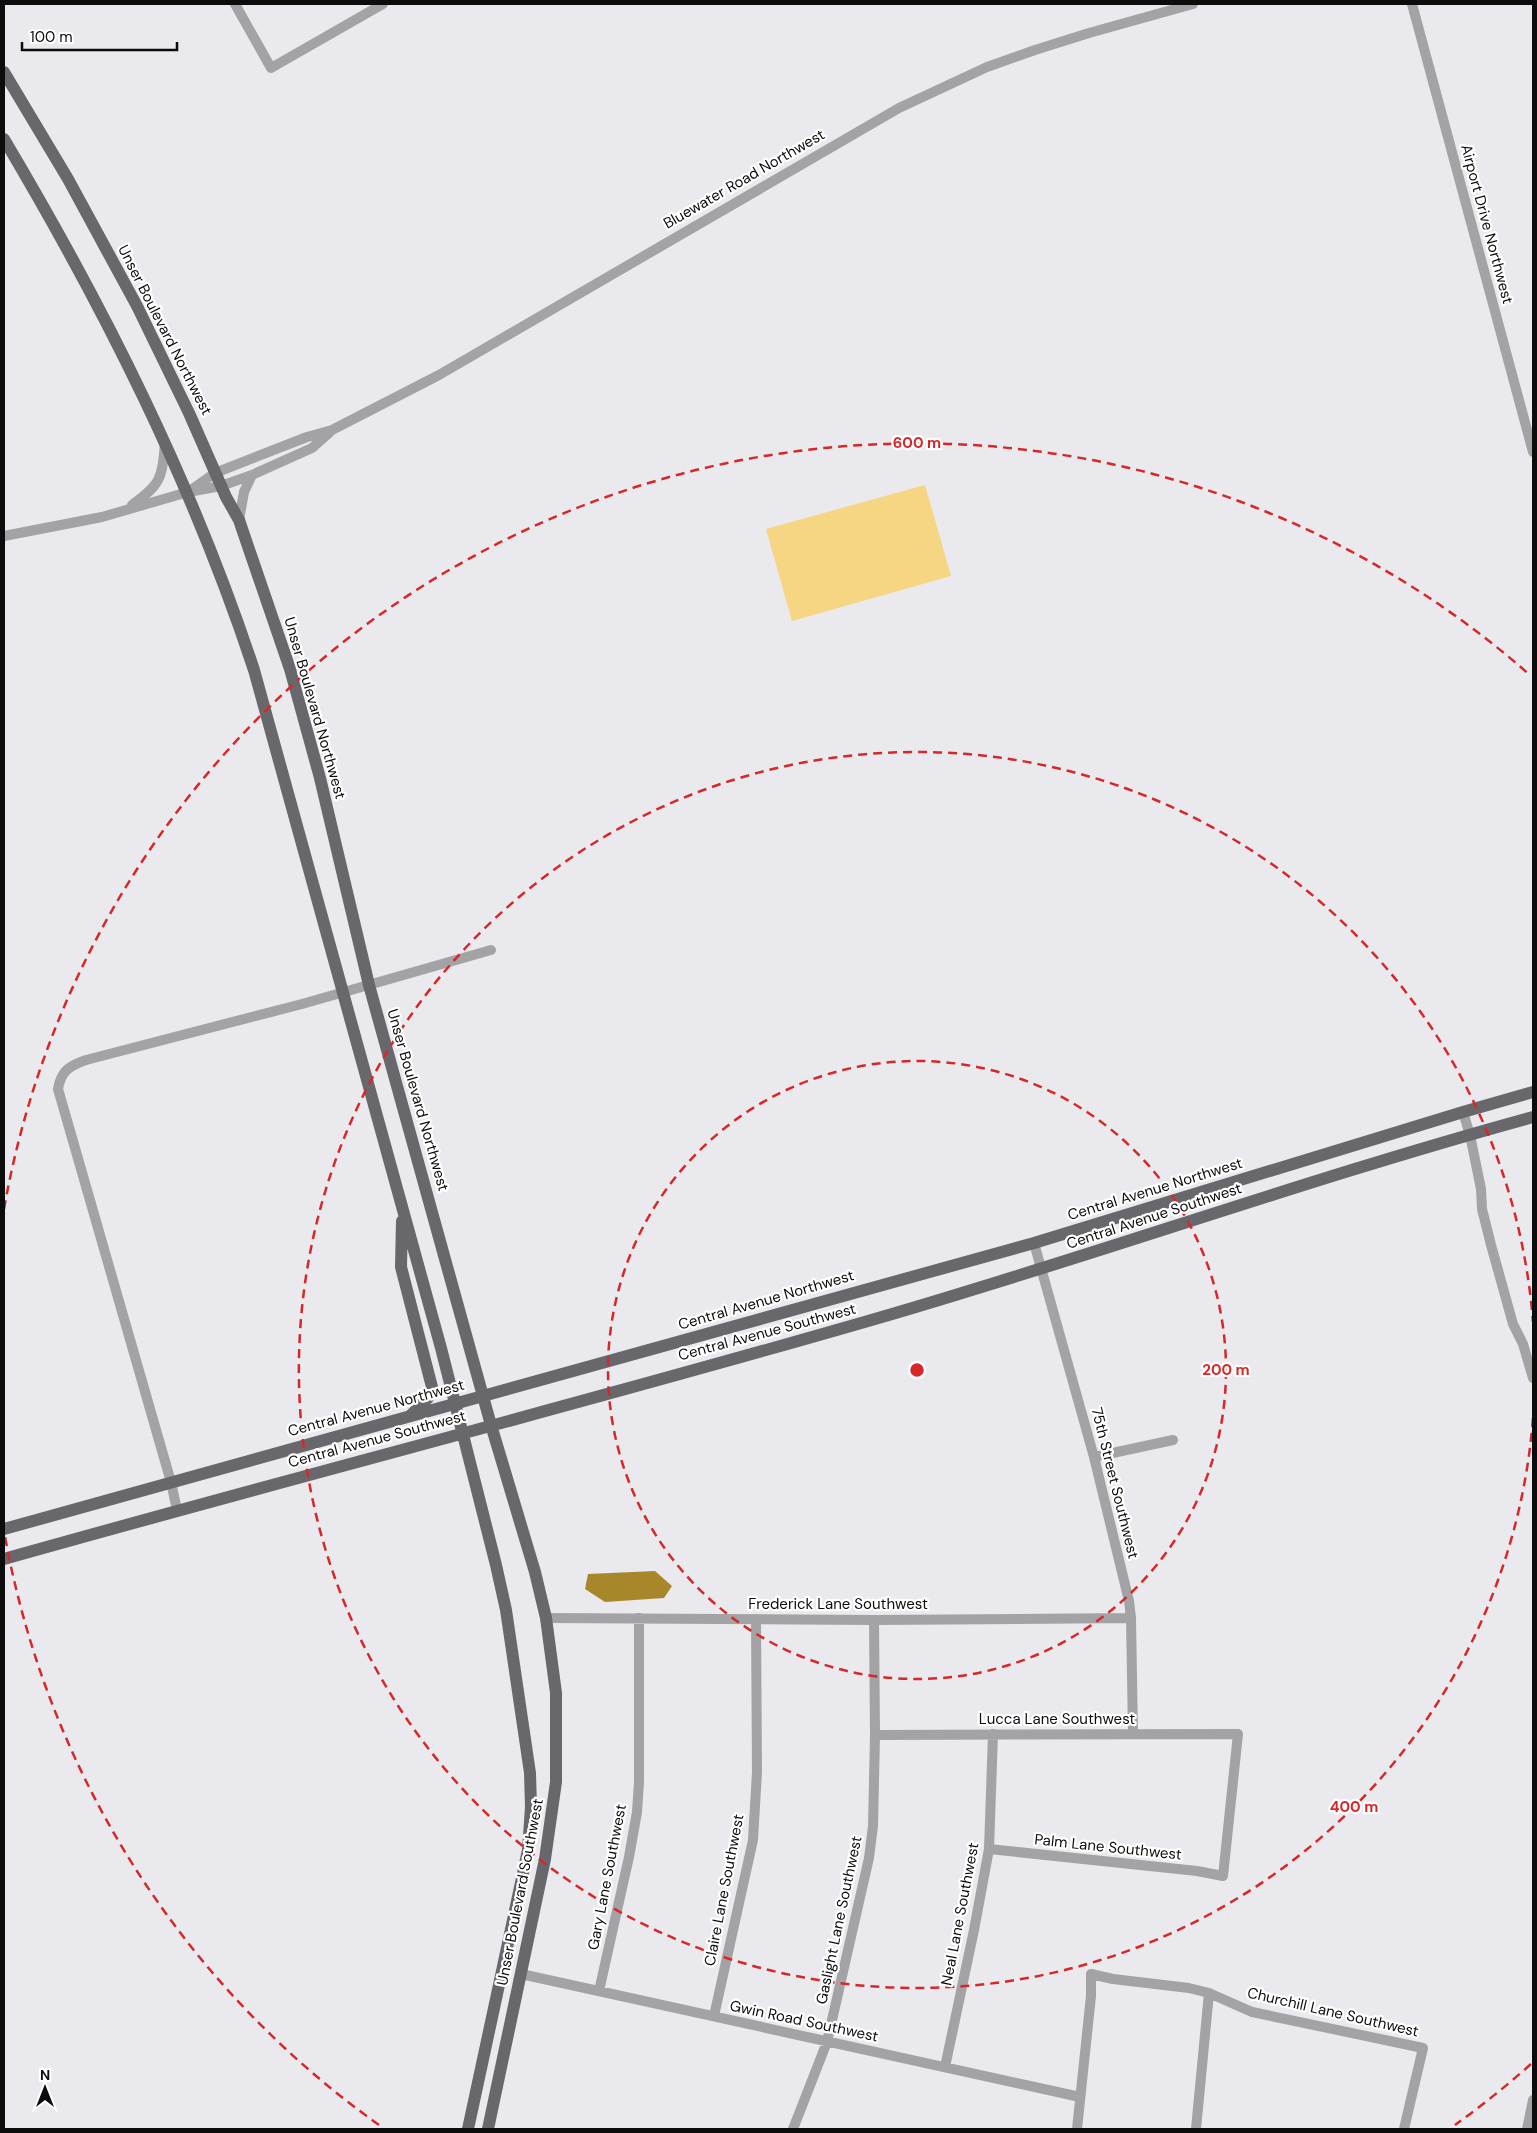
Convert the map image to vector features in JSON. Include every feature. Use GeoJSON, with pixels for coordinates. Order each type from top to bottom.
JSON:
{"type":"FeatureCollection","features":[{"type":"Feature","properties":{"kind":"main road","name":"Unser Boulevard Northwest"},"geometry":{"type":"LineString","coordinates":[[4,72],[68,179],[137,306],[221,486],[239,520],[290,669],[320,778],[369,985],[491,1425]]}},
{"type":"Feature","properties":{"kind":"main road"},"geometry":{"type":"LineString","coordinates":[[4,139],[7,152],[107,321],[188,492],[216,561],[254,670],[455,1404]]}},
{"type":"Feature","properties":{"kind":"main road","name":"Central Avenue Northwest"},"geometry":{"type":"LineString","coordinates":[[4,1529],[1034,1243],[1533,1092]]}},
{"type":"Feature","properties":{"kind":"main road","name":"Central Avenue Southwest"},"geometry":{"type":"LineString","coordinates":[[4,1559],[866,1322],[1042,1270],[1209,1215],[1533,1117]]}},
{"type":"Feature","properties":{"kind":"main road"},"geometry":{"type":"LineString","coordinates":[[402,1209],[401,1267],[432,1388],[428,1398],[410,1416]]}},
{"type":"Feature","properties":{"kind":"main road","name":"Unser Boulevard Southwest"},"geometry":{"type":"LineString","coordinates":[[455,1404],[506,1610],[526,1741],[531,1807],[528,1850],[468,2129]]}},
{"type":"Feature","properties":{"kind":"main road","name":"Unser Boulevard Southwest"},"geometry":{"type":"LineString","coordinates":[[488,2129],[545,1858],[556,1782],[556,1693],[546,1618],[535,1572],[491,1425]]}},
{"type":"Feature","properties":{"kind":"street"},"geometry":{"type":"LineString","coordinates":[[235,4],[271,68],[383,4]]}},
{"type":"Feature","properties":{"kind":"street","name":"Bluewater Road Northwest"},"geometry":{"type":"LineString","coordinates":[[188,492],[216,473],[307,436],[332,430],[439,375],[899,108],[987,67],[1169,7],[1193,4]]}},
{"type":"Feature","properties":{"kind":"street","name":"Airport Drive Northwest"},"geometry":{"type":"LineString","coordinates":[[1412,4],[1533,452]]}},
{"type":"Feature","properties":{"kind":"street","name":"Bluewater Road Northwest"},"geometry":{"type":"LineString","coordinates":[[4,536],[102,517],[188,492],[221,486],[252,475],[312,448],[332,430]]}},
{"type":"Feature","properties":{"kind":"street"},"geometry":{"type":"LineString","coordinates":[[126,510],[153,490],[162,469],[165,442]]}},
{"type":"Feature","properties":{"kind":"street"},"geometry":{"type":"LineString","coordinates":[[239,520],[244,492],[252,475]]}},
{"type":"Feature","properties":{"kind":"street"},"geometry":{"type":"LineString","coordinates":[[177,1510],[171,1482],[58,1089],[59,1079],[64,1070],[73,1064],[369,985],[491,950]]}},
{"type":"Feature","properties":{"kind":"street"},"geometry":{"type":"LineString","coordinates":[[1463,1112],[1470,1135],[1491,1245],[1513,1324],[1523,1344],[1533,1378]]}},
{"type":"Feature","properties":{"kind":"street","name":"75th Street Southwest"},"geometry":{"type":"LineString","coordinates":[[1034,1243],[1094,1457],[1129,1601],[1133,1734]]}},
{"type":"Feature","properties":{"kind":"street"},"geometry":{"type":"LineString","coordinates":[[1094,1457],[1173,1440]]}},
{"type":"Feature","properties":{"kind":"street","name":"Frederick Lane Southwest"},"geometry":{"type":"LineString","coordinates":[[546,1618],[874,1620],[1131,1618]]}},
{"type":"Feature","properties":{"kind":"street","name":"Gary Lane Southwest"},"geometry":{"type":"LineString","coordinates":[[599,1991],[629,1857],[637,1812],[639,1782],[639,1618]]}},
{"type":"Feature","properties":{"kind":"street","name":"Claire Lane Southwest"},"geometry":{"type":"LineString","coordinates":[[714,2016],[753,1840],[755,1822],[757,1772],[756,1619]]}},
{"type":"Feature","properties":{"kind":"street","name":"Gaslight Lane Southwest"},"geometry":{"type":"LineString","coordinates":[[793,2129],[827,2042],[869,1858],[873,1826],[875,1735],[874,1620]]}},
{"type":"Feature","properties":{"kind":"street","name":"Neal Lane Southwest"},"geometry":{"type":"LineString","coordinates":[[945,2067],[989,1849],[993,1734]]}},
{"type":"Feature","properties":{"kind":"street","name":"Lucca Lane Southwest"},"geometry":{"type":"LineString","coordinates":[[875,1735],[1238,1734],[1223,1876]]}},
{"type":"Feature","properties":{"kind":"street","name":"Palm Lane Southwest"},"geometry":{"type":"LineString","coordinates":[[989,1849],[1197,1871],[1223,1876]]}},
{"type":"Feature","properties":{"kind":"street","name":"Gwin Road Southwest"},"geometry":{"type":"LineString","coordinates":[[521,1974],[1080,2097]]}},
{"type":"Feature","properties":{"kind":"street","name":"Churchill Lane Southwest"},"geometry":{"type":"LineString","coordinates":[[1080,2097],[1091,1996],[1090,1974],[1113,1979],[1189,1988],[1209,1993],[1252,2012],[1423,2048],[1404,2129]]}},
{"type":"Feature","properties":{"kind":"street"},"geometry":{"type":"LineString","coordinates":[[1196,2129],[1209,1993]]}},
{"type":"Feature","properties":{"kind":"street"},"geometry":{"type":"LineString","coordinates":[[1077,2129],[1080,2097]]}},
{"type":"Feature","properties":{"kind":"street"},"geometry":{"type":"LineString","coordinates":[[1527,2129],[1533,2100]]}},
{"type":"Feature","properties":{"kind":"shaded area"},"geometry":{"type":"Polygon","coordinates":[[[925,485],[951,576],[792,621],[766,529],[925,485]]]}},
{"type":"Feature","properties":{"kind":"shaded area"},"geometry":{"type":"Polygon","coordinates":[[[655,1571],[672,1586],[664,1598],[605,1602],[585,1589],[588,1574],[655,1571]]]}}]}
